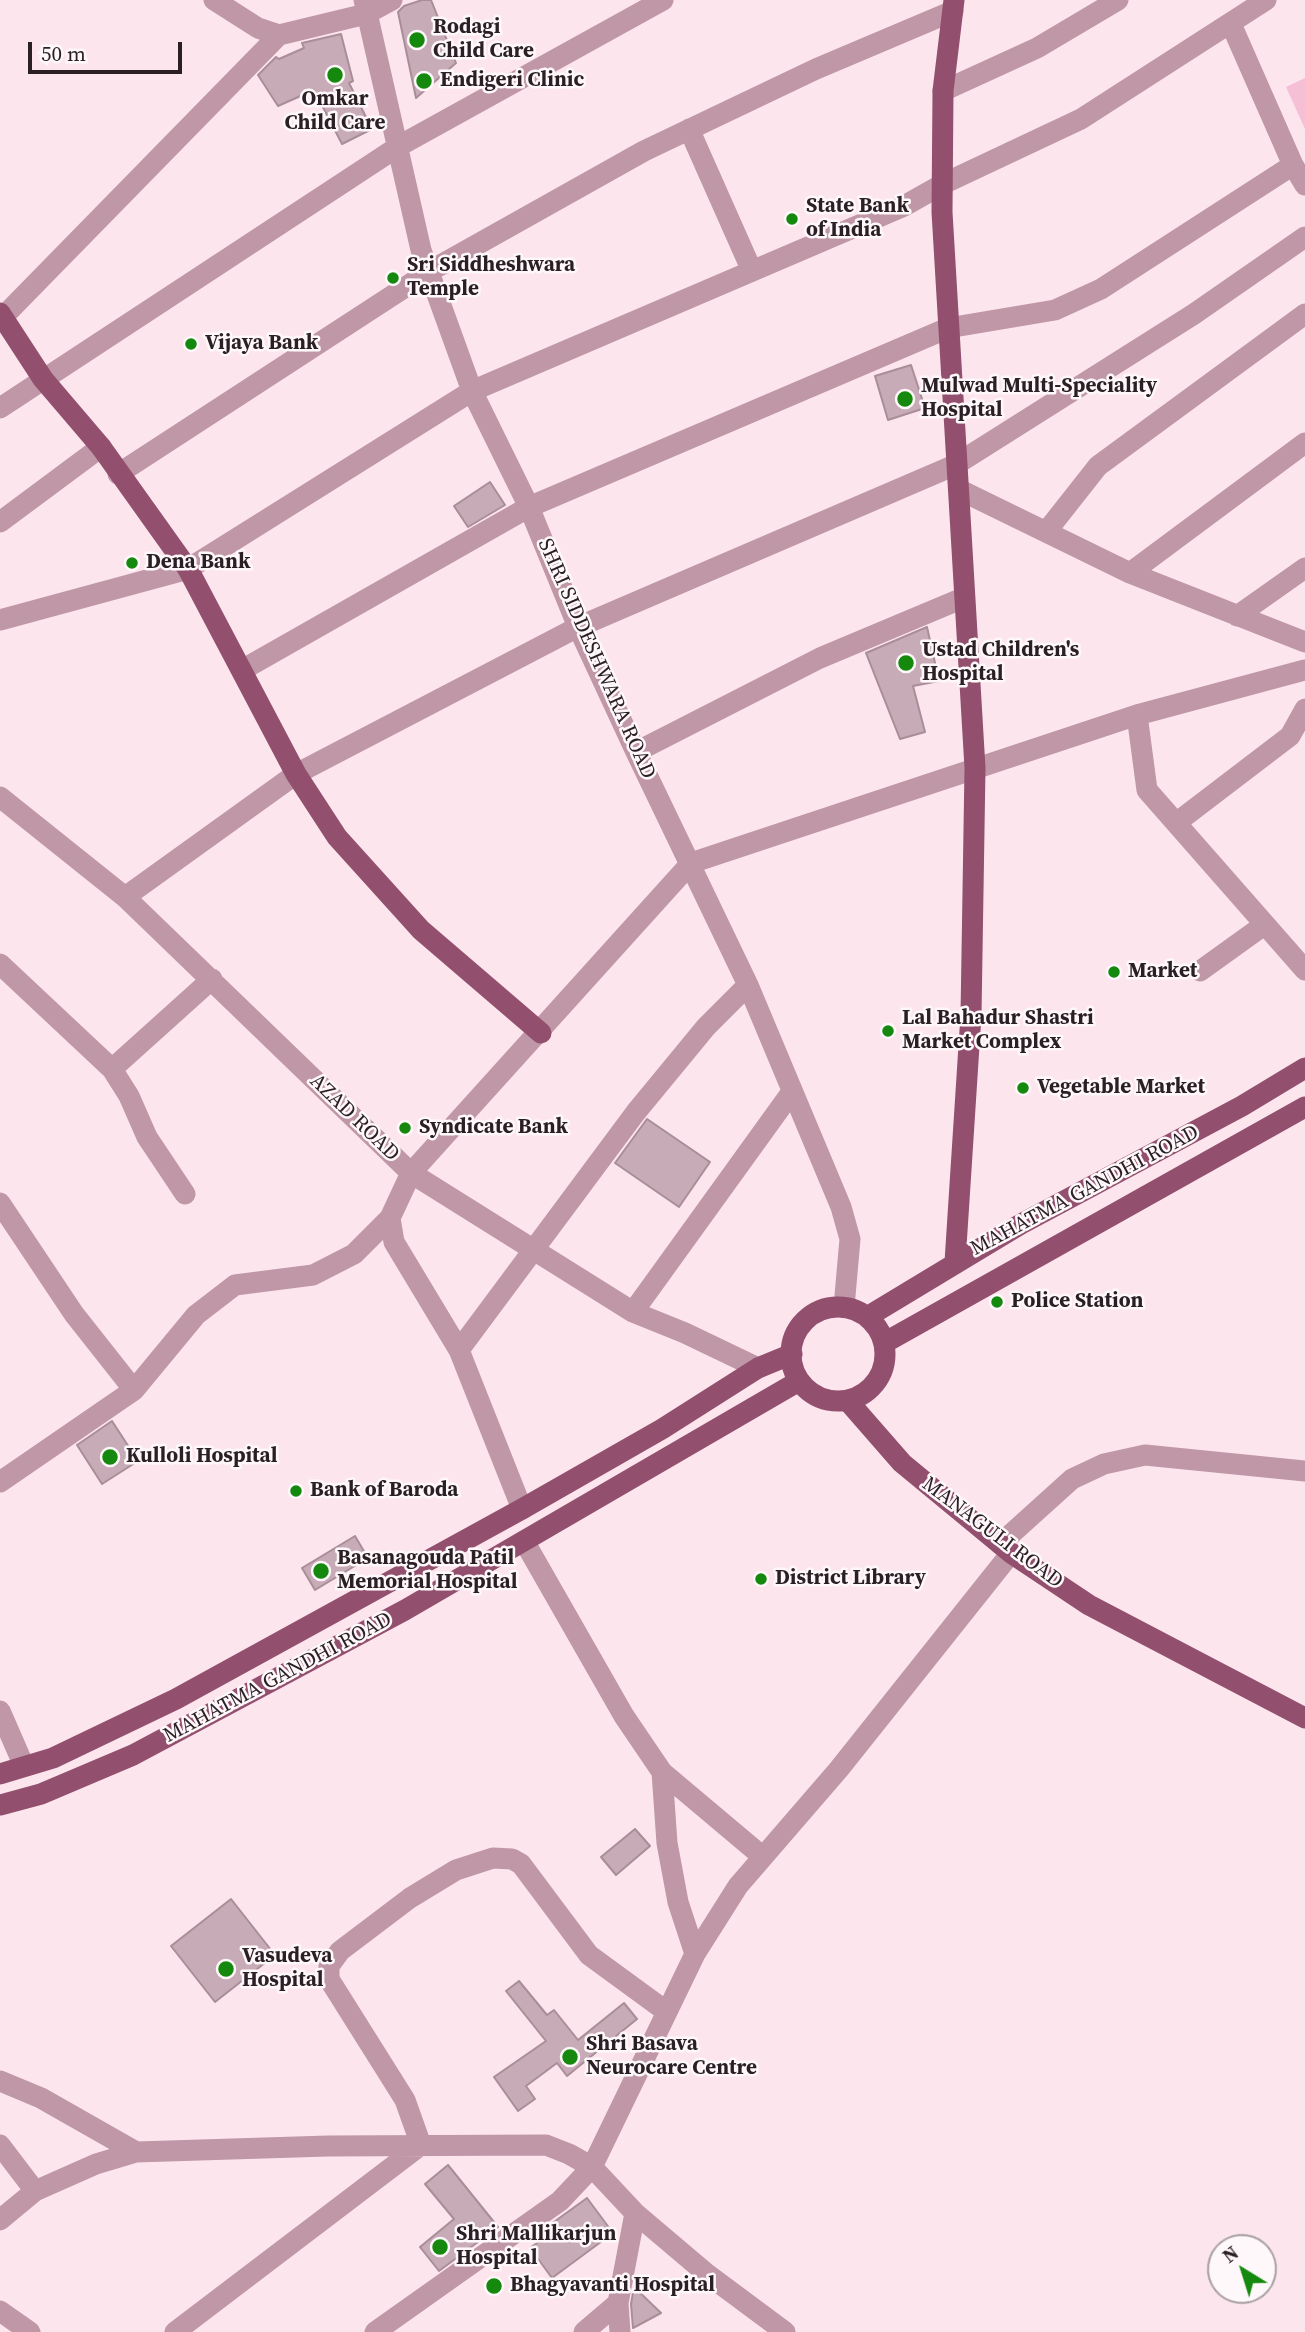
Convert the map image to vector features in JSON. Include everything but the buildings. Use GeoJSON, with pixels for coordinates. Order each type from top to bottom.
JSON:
{"type":"FeatureCollection","features":[{"type":"Feature","properties":{"kind":"main road"},"geometry":{"type":"LineString","coordinates":[[954,5],[943,91],[943,184],[955,465],[960,490],[963,598],[975,768],[971,1015],[954,1262]]}},
{"type":"Feature","properties":{"kind":"main road"},"geometry":{"type":"LineString","coordinates":[[1,315],[43,379],[101,447],[188,569],[296,775],[337,837],[421,930],[541,1033]]}},
{"type":"Feature","properties":{"kind":"main road","name":"MAHATMA GANDHI ROAD"},"geometry":{"type":"LineString","coordinates":[[867,1317],[954,1262],[1242,1106],[1305,1068]]}},
{"type":"Feature","properties":{"kind":"main road","name":"MAHATMA GANDHI ROAD"},"geometry":{"type":"LineString","coordinates":[[884,1343],[1305,1107]]}},
{"type":"Feature","properties":{"kind":"main road"},"geometry":{"type":"LineString","coordinates":[[844,1307],[867,1317],[876,1326],[884,1343],[885,1362],[878,1380],[864,1393],[847,1400],[829,1400],[812,1393],[799,1381],[792,1354],[793,1341],[807,1319],[831,1308],[844,1307]]}},
{"type":"Feature","properties":{"kind":"main road","name":"MAHATMA GANDHI ROAD"},"geometry":{"type":"LineString","coordinates":[[0,1774],[53,1758],[176,1699],[522,1509],[662,1429],[758,1368],[792,1354]]}},
{"type":"Feature","properties":{"kind":"main road","name":"MAHATMA GANDHI ROAD"},"geometry":{"type":"LineString","coordinates":[[0,1805],[41,1794],[133,1755],[405,1610],[799,1381]]}},
{"type":"Feature","properties":{"kind":"main road","name":"MANAGULI ROAD"},"geometry":{"type":"LineString","coordinates":[[847,1400],[902,1463],[1005,1548],[1089,1605],[1305,1718]]}},
{"type":"Feature","properties":{"kind":"street"},"geometry":{"type":"LineString","coordinates":[[214,0],[258,28],[279,35]]}},
{"type":"Feature","properties":{"kind":"street"},"geometry":{"type":"LineString","coordinates":[[1,315],[279,35],[392,0]]}},
{"type":"Feature","properties":{"kind":"street"},"geometry":{"type":"LineString","coordinates":[[0,408],[399,146],[663,0]]}},
{"type":"Feature","properties":{"kind":"street"},"geometry":{"type":"LineString","coordinates":[[943,91],[1037,48],[1118,0]]}},
{"type":"Feature","properties":{"kind":"street"},"geometry":{"type":"LineString","coordinates":[[0,620],[188,569],[472,391],[904,206],[943,184],[1081,119],[1163,63],[1231,24],[1266,0]]}},
{"type":"Feature","properties":{"kind":"street"},"geometry":{"type":"LineString","coordinates":[[118,474],[430,271],[689,129],[954,5]]}},
{"type":"Feature","properties":{"kind":"street","name":"SHRI SIDDESHWARA ROAD"},"geometry":{"type":"LineString","coordinates":[[365,7],[421,250],[472,391],[529,507],[578,627],[636,752],[748,985],[841,1208],[850,1239],[844,1307]]}},
{"type":"Feature","properties":{"kind":"street"},"geometry":{"type":"LineString","coordinates":[[1231,24],[1293,165],[1305,185]]}},
{"type":"Feature","properties":{"kind":"street"},"geometry":{"type":"LineString","coordinates":[[689,129],[752,271]]}},
{"type":"Feature","properties":{"kind":"street"},"geometry":{"type":"LineString","coordinates":[[242,670],[529,507],[948,328],[1055,310],[1101,289],[1293,165]]}},
{"type":"Feature","properties":{"kind":"street"},"geometry":{"type":"LineString","coordinates":[[125,897],[296,775],[578,627],[955,465],[1194,314],[1305,237]]}},
{"type":"Feature","properties":{"kind":"street"},"geometry":{"type":"LineString","coordinates":[[1046,532],[1098,466],[1305,314]]}},
{"type":"Feature","properties":{"kind":"street"},"geometry":{"type":"LineString","coordinates":[[1130,573],[1305,443]]}},
{"type":"Feature","properties":{"kind":"street"},"geometry":{"type":"LineString","coordinates":[[0,522],[101,447]]}},
{"type":"Feature","properties":{"kind":"street"},"geometry":{"type":"LineString","coordinates":[[960,490],[1130,573],[1305,642]]}},
{"type":"Feature","properties":{"kind":"street"},"geometry":{"type":"LineString","coordinates":[[1237,615],[1305,568]]}},
{"type":"Feature","properties":{"kind":"street"},"geometry":{"type":"LineString","coordinates":[[636,752],[820,658],[963,598]]}},
{"type":"Feature","properties":{"kind":"street"},"geometry":{"type":"LineString","coordinates":[[0,1482],[134,1390],[196,1315],[235,1285],[313,1275],[354,1254],[390,1217],[411,1173],[541,1033],[691,863],[1138,715],[1305,670]]}},
{"type":"Feature","properties":{"kind":"street"},"geometry":{"type":"LineString","coordinates":[[1176,823],[1290,736],[1305,709]]}},
{"type":"Feature","properties":{"kind":"street"},"geometry":{"type":"LineString","coordinates":[[1138,715],[1147,790],[1305,970]]}},
{"type":"Feature","properties":{"kind":"street","name":"AZAD ROAD"},"geometry":{"type":"LineString","coordinates":[[0,797],[125,897],[411,1173],[530,1251],[633,1312],[758,1368]]}},
{"type":"Feature","properties":{"kind":"street"},"geometry":{"type":"LineString","coordinates":[[1200,971],[1264,925]]}},
{"type":"Feature","properties":{"kind":"street"},"geometry":{"type":"LineString","coordinates":[[0,964],[112,1069],[130,1097],[147,1136],[186,1194]]}},
{"type":"Feature","properties":{"kind":"street"},"geometry":{"type":"LineString","coordinates":[[112,1069],[212,979]]}},
{"type":"Feature","properties":{"kind":"street"},"geometry":{"type":"LineString","coordinates":[[459,1350],[530,1251],[653,1091],[706,1027],[748,985]]}},
{"type":"Feature","properties":{"kind":"street"},"geometry":{"type":"LineString","coordinates":[[633,1312],[791,1093]]}},
{"type":"Feature","properties":{"kind":"street"},"geometry":{"type":"LineString","coordinates":[[0,1203],[74,1314],[134,1390]]}},
{"type":"Feature","properties":{"kind":"street"},"geometry":{"type":"LineString","coordinates":[[390,1217],[394,1242],[459,1350],[522,1509]]}},
{"type":"Feature","properties":{"kind":"street"},"geometry":{"type":"LineString","coordinates":[[375,2332],[560,2201],[592,2167],[695,1954],[738,1886],[952,1630],[1005,1548],[1072,1479],[1104,1464],[1145,1455],[1305,1471]]}},
{"type":"Feature","properties":{"kind":"street"},"geometry":{"type":"LineString","coordinates":[[524,1541],[624,1716],[662,1772],[763,1857]]}},
{"type":"Feature","properties":{"kind":"street"},"geometry":{"type":"LineString","coordinates":[[0,1711],[24,1766]]}},
{"type":"Feature","properties":{"kind":"street"},"geometry":{"type":"LineString","coordinates":[[662,1772],[667,1843],[678,1902],[695,1954]]}},
{"type":"Feature","properties":{"kind":"street"},"geometry":{"type":"LineString","coordinates":[[421,2146],[405,2100],[329,1979],[329,1966],[340,1951],[410,1898],[456,1870],[493,1858],[512,1858],[521,1864],[589,1955],[667,2012]]}},
{"type":"Feature","properties":{"kind":"street"},"geometry":{"type":"LineString","coordinates":[[0,2081],[41,2098],[136,2152]]}},
{"type":"Feature","properties":{"kind":"street"},"geometry":{"type":"LineString","coordinates":[[0,2146],[35,2191]]}},
{"type":"Feature","properties":{"kind":"street"},"geometry":{"type":"LineString","coordinates":[[174,2332],[421,2146]]}},
{"type":"Feature","properties":{"kind":"street"},"geometry":{"type":"LineString","coordinates":[[0,2220],[35,2191],[96,2164],[136,2152],[546,2146],[569,2154],[592,2167],[635,2213],[707,2274],[785,2332]]}},
{"type":"Feature","properties":{"kind":"street"},"geometry":{"type":"LineString","coordinates":[[620,2332],[618,2303],[635,2213]]}},
{"type":"Feature","properties":{"kind":"street"},"geometry":{"type":"LineString","coordinates":[[584,2332],[618,2303]]}},
{"type":"Feature","properties":{"kind":"street"},"geometry":{"type":"LineString","coordinates":[[0,2311],[30,2332]]}},
{"type":"Feature","properties":{"kind":"shaded area"},"geometry":{"type":"Polygon","coordinates":[[[1305,78],[1305,129],[1286,87],[1305,78]]]}},
{"type":"Feature","properties":{"kind":"place","name":"Rodagi Child Care"},"geometry":{"type":"Point","coordinates":[417,40]}},
{"type":"Feature","properties":{"kind":"place","name":"Omkar Child Care"},"geometry":{"type":"Point","coordinates":[335,75]}},
{"type":"Feature","properties":{"kind":"place","name":"Endigeri Clinic"},"geometry":{"type":"Point","coordinates":[424,81]}},
{"type":"Feature","properties":{"kind":"place","name":"State Bank of India"},"geometry":{"type":"Point","coordinates":[792,219]}},
{"type":"Feature","properties":{"kind":"place","name":"Sri Siddheshwara Temple"},"geometry":{"type":"Point","coordinates":[393,278]}},
{"type":"Feature","properties":{"kind":"place","name":"Vijaya Bank"},"geometry":{"type":"Point","coordinates":[191,344]}},
{"type":"Feature","properties":{"kind":"place","name":"Mulwad Multi-Speciality Hospital"},"geometry":{"type":"Point","coordinates":[905,399]}},
{"type":"Feature","properties":{"kind":"place","name":"Dena Bank"},"geometry":{"type":"Point","coordinates":[132,563]}},
{"type":"Feature","properties":{"kind":"place","name":"Ustad Children's Hospital"},"geometry":{"type":"Point","coordinates":[906,663]}},
{"type":"Feature","properties":{"kind":"place","name":"Market"},"geometry":{"type":"Point","coordinates":[1114,972]}},
{"type":"Feature","properties":{"kind":"place","name":"Lal Bahadur Shastri Market Complex"},"geometry":{"type":"Point","coordinates":[888,1031]}},
{"type":"Feature","properties":{"kind":"place","name":"Vegetable Market"},"geometry":{"type":"Point","coordinates":[1023,1088]}},
{"type":"Feature","properties":{"kind":"place","name":"Syndicate Bank"},"geometry":{"type":"Point","coordinates":[405,1128]}},
{"type":"Feature","properties":{"kind":"place","name":"Police Station"},"geometry":{"type":"Point","coordinates":[997,1302]}},
{"type":"Feature","properties":{"kind":"place","name":"Kulloli Hospital"},"geometry":{"type":"Point","coordinates":[110,1457]}},
{"type":"Feature","properties":{"kind":"place","name":"Bank of Baroda"},"geometry":{"type":"Point","coordinates":[296,1491]}},
{"type":"Feature","properties":{"kind":"place","name":"Basanagouda Patil Memorial Hospital"},"geometry":{"type":"Point","coordinates":[321,1571]}},
{"type":"Feature","properties":{"kind":"place","name":"District Library"},"geometry":{"type":"Point","coordinates":[761,1579]}},
{"type":"Feature","properties":{"kind":"place","name":"Vasudeva Hospital"},"geometry":{"type":"Point","coordinates":[226,1969]}},
{"type":"Feature","properties":{"kind":"place","name":"Shri Basava Neurocare Centre"},"geometry":{"type":"Point","coordinates":[570,2057]}},
{"type":"Feature","properties":{"kind":"place","name":"Shri Mallikarjun Hospital"},"geometry":{"type":"Point","coordinates":[440,2247]}},
{"type":"Feature","properties":{"kind":"place","name":"Bhagyavanti Hospital"},"geometry":{"type":"Point","coordinates":[494,2286]}}]}
